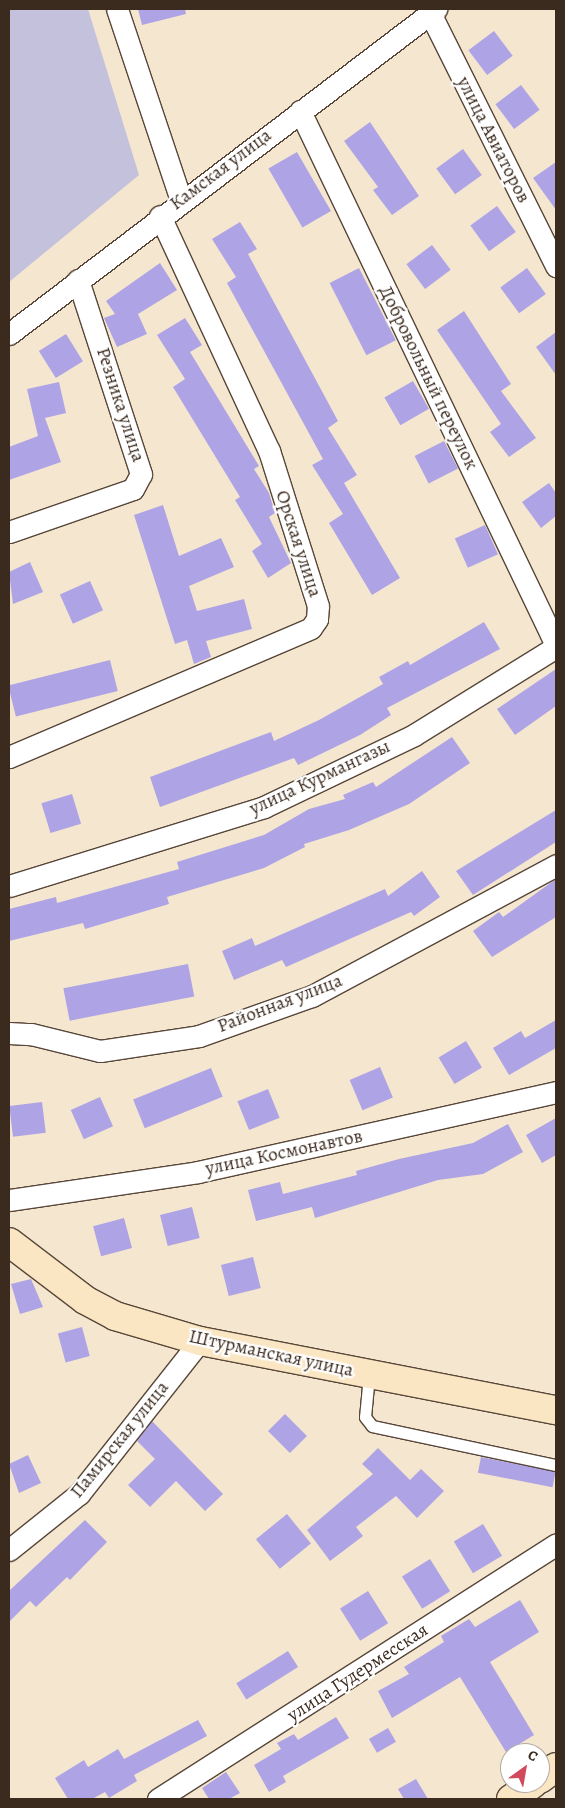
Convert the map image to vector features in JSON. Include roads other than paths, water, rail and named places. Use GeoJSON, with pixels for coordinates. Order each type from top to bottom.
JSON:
{"type":"FeatureCollection","features":[{"type":"Feature","properties":{"kind":"street"},"geometry":{"type":"LineString","coordinates":[[117,9],[181,200]]}},
{"type":"Feature","properties":{"kind":"street","name":"Камская улица"},"geometry":{"type":"LineString","coordinates":[[9,334],[181,200],[433,11]]}},
{"type":"Feature","properties":{"kind":"street","name":"улица Авиаторов"},"geometry":{"type":"LineString","coordinates":[[433,11],[556,266]]}},
{"type":"Feature","properties":{"kind":"street","name":"Добровольный переулок"},"geometry":{"type":"LineString","coordinates":[[300,111],[556,646]]}},
{"type":"Feature","properties":{"kind":"street","name":"Орская улица"},"geometry":{"type":"LineString","coordinates":[[9,757],[311,628],[317,619],[318,606],[269,451],[160,216]]}},
{"type":"Feature","properties":{"kind":"street","name":"Резника улица"},"geometry":{"type":"LineString","coordinates":[[9,532],[133,489],[141,474],[78,280]]}},
{"type":"Feature","properties":{"kind":"street","name":"улица Курмангазы"},"geometry":{"type":"LineString","coordinates":[[9,886],[264,807],[414,735],[556,646]]}},
{"type":"Feature","properties":{"kind":"street","name":"Районная улица"},"geometry":{"type":"LineString","coordinates":[[9,1033],[31,1034],[100,1051],[199,1036],[312,996],[556,865]]}},
{"type":"Feature","properties":{"kind":"street","name":"улица Космонавтов"},"geometry":{"type":"LineString","coordinates":[[9,1200],[198,1172],[556,1092]]}},
{"type":"Feature","properties":{"kind":"street","name":"Штурманская улица"},"geometry":{"type":"LineString","coordinates":[[9,1242],[85,1300],[115,1316],[200,1341],[556,1410]]}},
{"type":"Feature","properties":{"kind":"street","name":"Памирская улица"},"geometry":{"type":"LineString","coordinates":[[9,1550],[79,1494],[200,1341]]}},
{"type":"Feature","properties":{"kind":"street","name":"улица Гудермесская"},"geometry":{"type":"LineString","coordinates":[[158,1799],[556,1544]]}},
{"type":"Feature","properties":{"kind":"lane"},"geometry":{"type":"LineString","coordinates":[[369,1375],[365,1417],[372,1426],[556,1465]]}}]}
